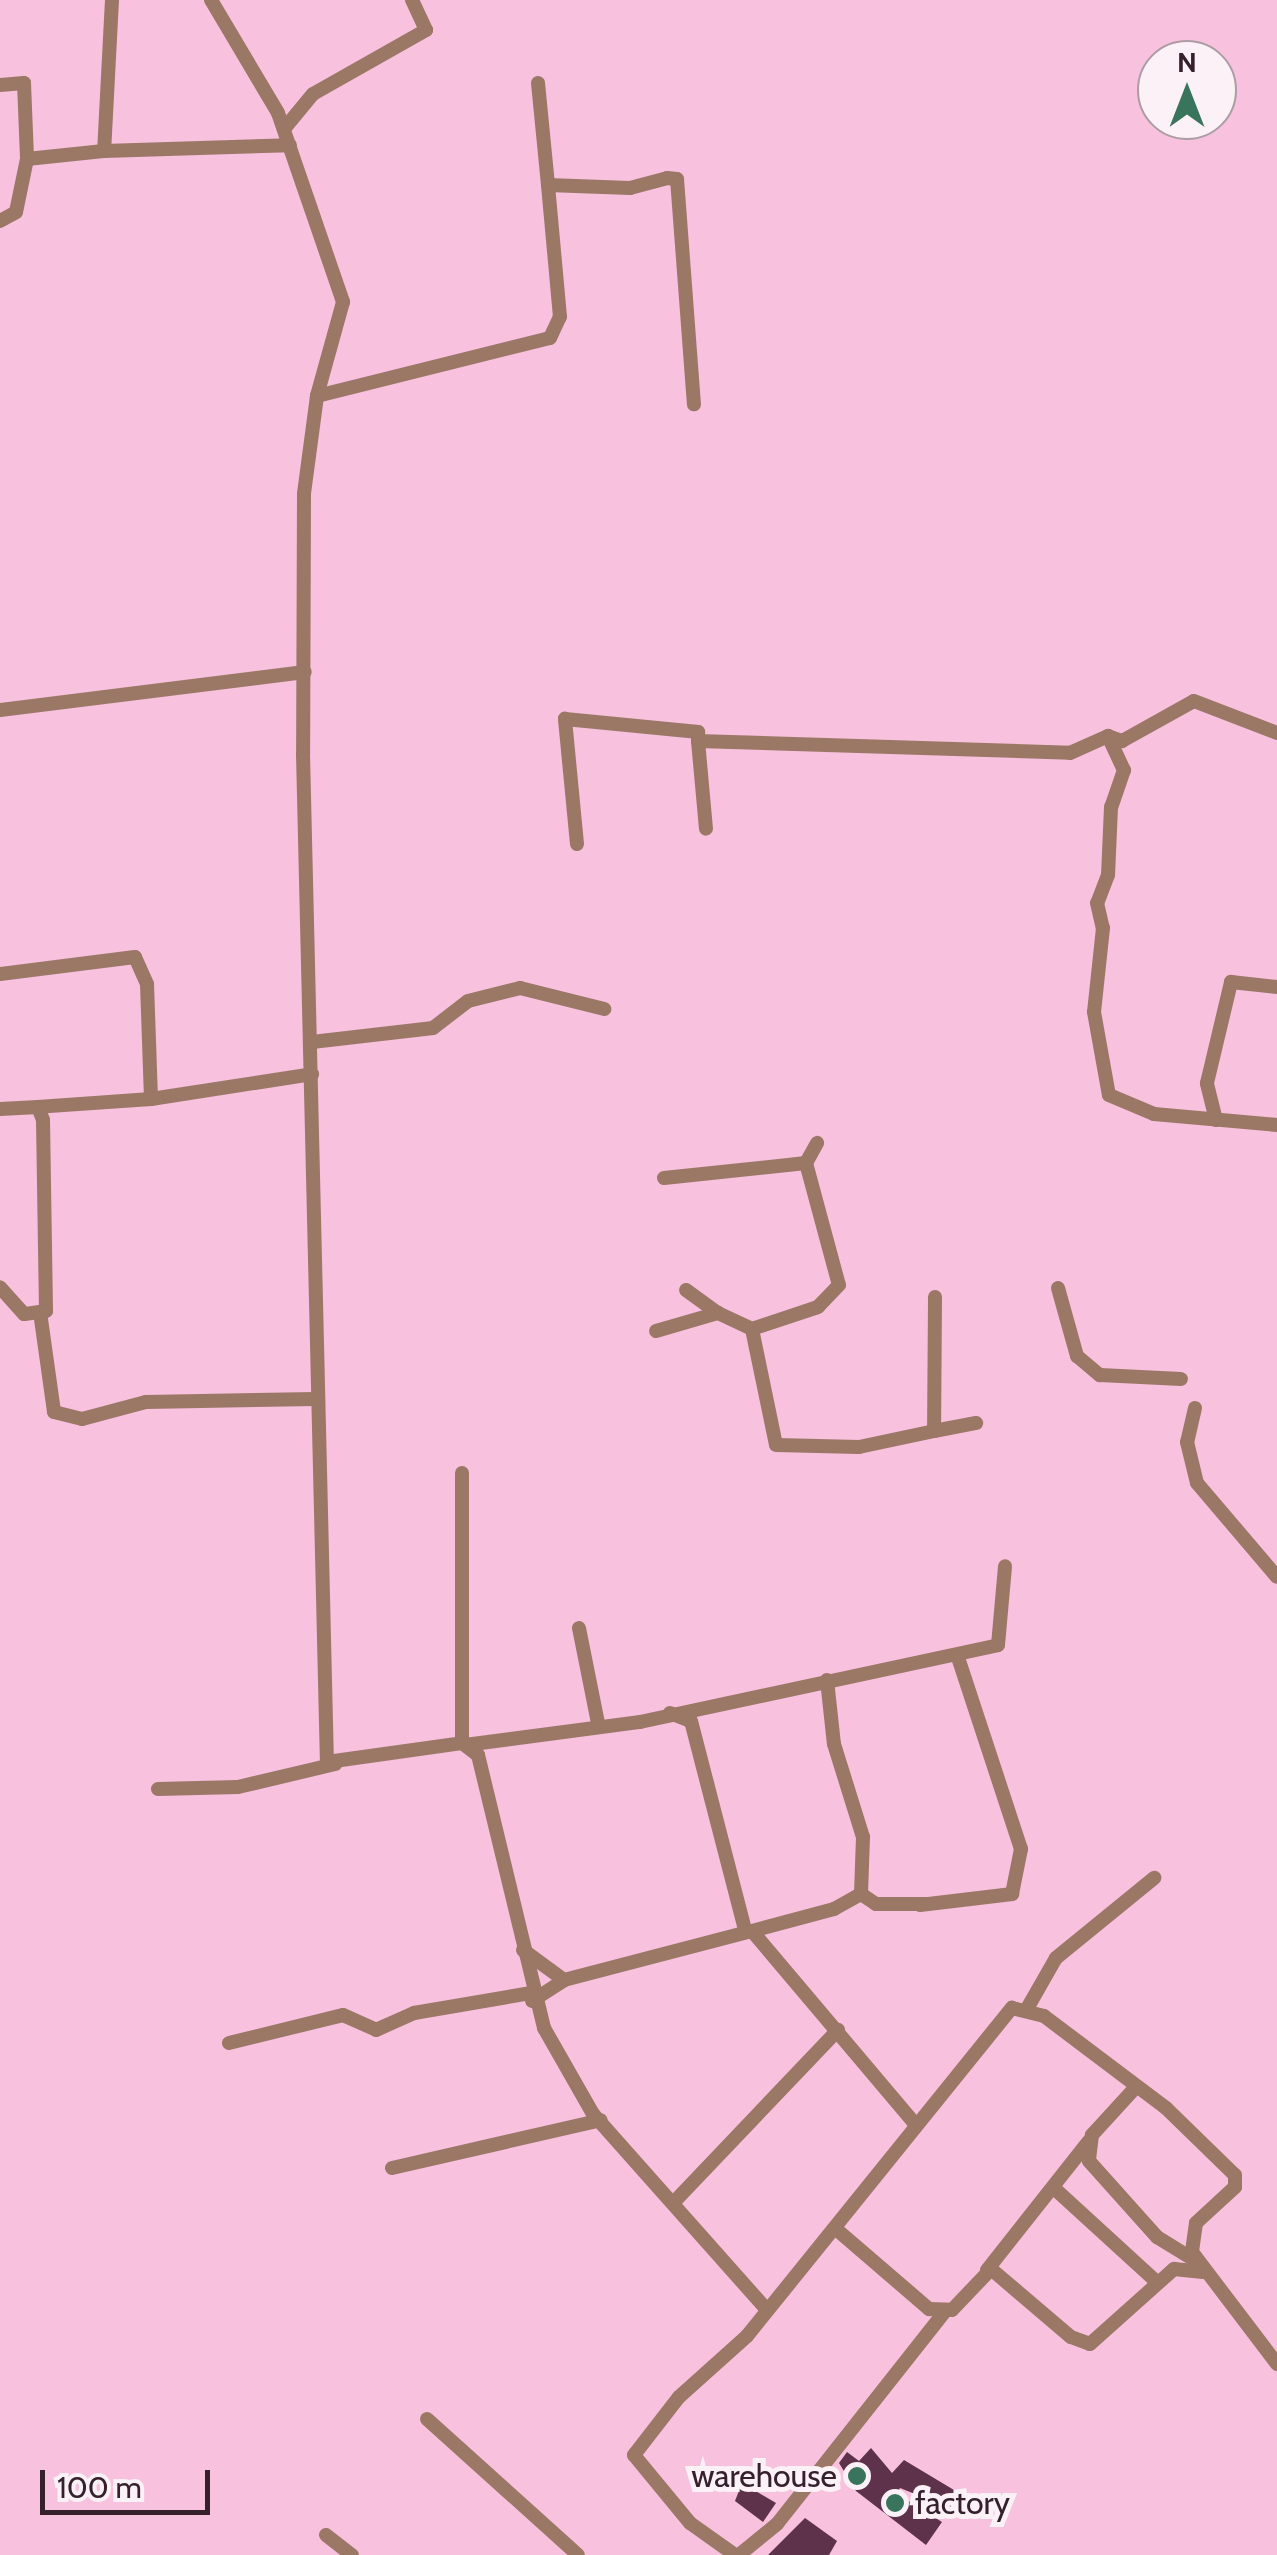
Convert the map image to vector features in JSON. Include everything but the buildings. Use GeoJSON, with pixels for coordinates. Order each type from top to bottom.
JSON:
{"type":"FeatureCollection","features":[{"type":"Feature","properties":{"kind":"street"},"geometry":{"type":"LineString","coordinates":[[104,151],[112,0]]}},
{"type":"Feature","properties":{"kind":"street"},"geometry":{"type":"LineString","coordinates":[[211,0],[284,129],[343,302],[317,396],[304,494],[316,1399],[327,1601],[322,1718],[327,1762],[336,1763]]}},
{"type":"Feature","properties":{"kind":"street"},"geometry":{"type":"LineString","coordinates":[[284,129],[314,94],[426,30],[412,0]]}},
{"type":"Feature","properties":{"kind":"street"},"geometry":{"type":"LineString","coordinates":[[0,85],[24,83],[27,159],[16,212],[0,221]]}},
{"type":"Feature","properties":{"kind":"street"},"geometry":{"type":"LineString","coordinates":[[317,396],[550,338],[560,318],[538,83]]}},
{"type":"Feature","properties":{"kind":"street"},"geometry":{"type":"LineString","coordinates":[[27,159],[104,151],[290,145]]}},
{"type":"Feature","properties":{"kind":"street"},"geometry":{"type":"LineString","coordinates":[[548,185],[630,188],[676,179],[694,404]]}},
{"type":"Feature","properties":{"kind":"street"},"geometry":{"type":"LineString","coordinates":[[0,710],[306,672]]}},
{"type":"Feature","properties":{"kind":"street"},"geometry":{"type":"LineString","coordinates":[[698,741],[1070,753],[1108,736],[1122,741],[1194,701],[1277,733]]}},
{"type":"Feature","properties":{"kind":"street"},"geometry":{"type":"LineString","coordinates":[[577,844],[565,719],[698,732],[706,829]]}},
{"type":"Feature","properties":{"kind":"street"},"geometry":{"type":"LineString","coordinates":[[1108,736],[1124,770],[1110,807],[1108,874],[1097,903],[1103,928],[1094,1004],[1115,1103],[1216,1120],[1277,1125]]}},
{"type":"Feature","properties":{"kind":"street"},"geometry":{"type":"LineString","coordinates":[[0,974],[136,957],[147,984],[151,1100]]}},
{"type":"Feature","properties":{"kind":"street"},"geometry":{"type":"LineString","coordinates":[[1216,1120],[1207,1083],[1231,982],[1277,987]]}},
{"type":"Feature","properties":{"kind":"street"},"geometry":{"type":"LineString","coordinates":[[312,1042],[433,1028],[468,1001],[520,988],[604,1009]]}},
{"type":"Feature","properties":{"kind":"street"},"geometry":{"type":"LineString","coordinates":[[0,1109],[151,1100],[312,1074]]}},
{"type":"Feature","properties":{"kind":"street"},"geometry":{"type":"LineString","coordinates":[[0,1287],[24,1314],[46,1311],[38,1108]]}},
{"type":"Feature","properties":{"kind":"street"},"geometry":{"type":"LineString","coordinates":[[686,1290],[718,1313],[752,1329],[818,1307],[839,1285],[806,1163],[817,1143]]}},
{"type":"Feature","properties":{"kind":"street"},"geometry":{"type":"LineString","coordinates":[[664,1178],[806,1163]]}},
{"type":"Feature","properties":{"kind":"street"},"geometry":{"type":"LineString","coordinates":[[1058,1288],[1078,1356],[1100,1375],[1181,1379]]}},
{"type":"Feature","properties":{"kind":"street"},"geometry":{"type":"LineString","coordinates":[[934,1431],[935,1297]]}},
{"type":"Feature","properties":{"kind":"street"},"geometry":{"type":"LineString","coordinates":[[40,1312],[54,1412],[82,1420],[146,1402],[316,1399]]}},
{"type":"Feature","properties":{"kind":"street"},"geometry":{"type":"LineString","coordinates":[[656,1331],[718,1313]]}},
{"type":"Feature","properties":{"kind":"street"},"geometry":{"type":"LineString","coordinates":[[752,1329],[776,1446],[859,1446],[976,1423]]}},
{"type":"Feature","properties":{"kind":"street"},"geometry":{"type":"LineString","coordinates":[[1195,1408],[1187,1442],[1197,1483],[1277,1576]]}},
{"type":"Feature","properties":{"kind":"street"},"geometry":{"type":"LineString","coordinates":[[462,1473],[464,1744],[478,1756],[506,1856],[532,1997],[580,2097],[676,2200],[766,2309]]}},
{"type":"Feature","properties":{"kind":"street"},"geometry":{"type":"LineString","coordinates":[[158,1788],[238,1787],[336,1763],[665,1712],[958,1657],[998,1645],[1005,1566]]}},
{"type":"Feature","properties":{"kind":"street"},"geometry":{"type":"LineString","coordinates":[[579,1628],[598,1723]]}},
{"type":"Feature","properties":{"kind":"street"},"geometry":{"type":"LineString","coordinates":[[229,2043],[343,2015],[376,2030],[414,2013],[532,1997],[564,1980],[748,1930],[860,1894],[876,1904],[925,1904],[1012,1894],[1021,1849],[958,1657]]}},
{"type":"Feature","properties":{"kind":"street"},"geometry":{"type":"LineString","coordinates":[[827,1680],[834,1744],[863,1838],[860,1894]]}},
{"type":"Feature","properties":{"kind":"street"},"geometry":{"type":"LineString","coordinates":[[665,1712],[691,1721],[748,1930],[916,2124]]}},
{"type":"Feature","properties":{"kind":"street"},"geometry":{"type":"LineString","coordinates":[[1028,2006],[1056,1958],[1154,1878]]}},
{"type":"Feature","properties":{"kind":"street"},"geometry":{"type":"LineString","coordinates":[[523,1950],[564,1980]]}},
{"type":"Feature","properties":{"kind":"street"},"geometry":{"type":"LineString","coordinates":[[1136,2088],[986,2270],[946,2311],[777,2524],[737,2555],[690,2523],[634,2455],[678,2396],[766,2309],[836,2229],[1012,2008],[1028,2006],[1136,2088],[1235,2175],[1235,2187],[1193,2231],[1203,2269]]}},
{"type":"Feature","properties":{"kind":"street"},"geometry":{"type":"LineString","coordinates":[[676,2200],[838,2030]]}},
{"type":"Feature","properties":{"kind":"street"},"geometry":{"type":"LineString","coordinates":[[392,2168],[601,2120]]}},
{"type":"Feature","properties":{"kind":"street"},"geometry":{"type":"LineString","coordinates":[[1091,2138],[1089,2161],[1098,2175],[1157,2237],[1203,2269],[1277,2364]]}},
{"type":"Feature","properties":{"kind":"street"},"geometry":{"type":"LineString","coordinates":[[1054,2189],[1157,2282]]}},
{"type":"Feature","properties":{"kind":"street"},"geometry":{"type":"LineString","coordinates":[[836,2229],[929,2309],[946,2311]]}},
{"type":"Feature","properties":{"kind":"street"},"geometry":{"type":"LineString","coordinates":[[986,2270],[1090,2344],[1157,2282],[1188,2265],[1203,2269]]}},
{"type":"Feature","properties":{"kind":"street"},"geometry":{"type":"LineString","coordinates":[[427,2419],[578,2555]]}},
{"type":"Feature","properties":{"kind":"street"},"geometry":{"type":"LineString","coordinates":[[326,2534],[352,2555]]}},
{"type":"Feature","properties":{"kind":"place","name":"warehouse"},"geometry":{"type":"Point","coordinates":[857,2476]}},
{"type":"Feature","properties":{"kind":"place","name":"factory"},"geometry":{"type":"Point","coordinates":[895,2503]}}]}
